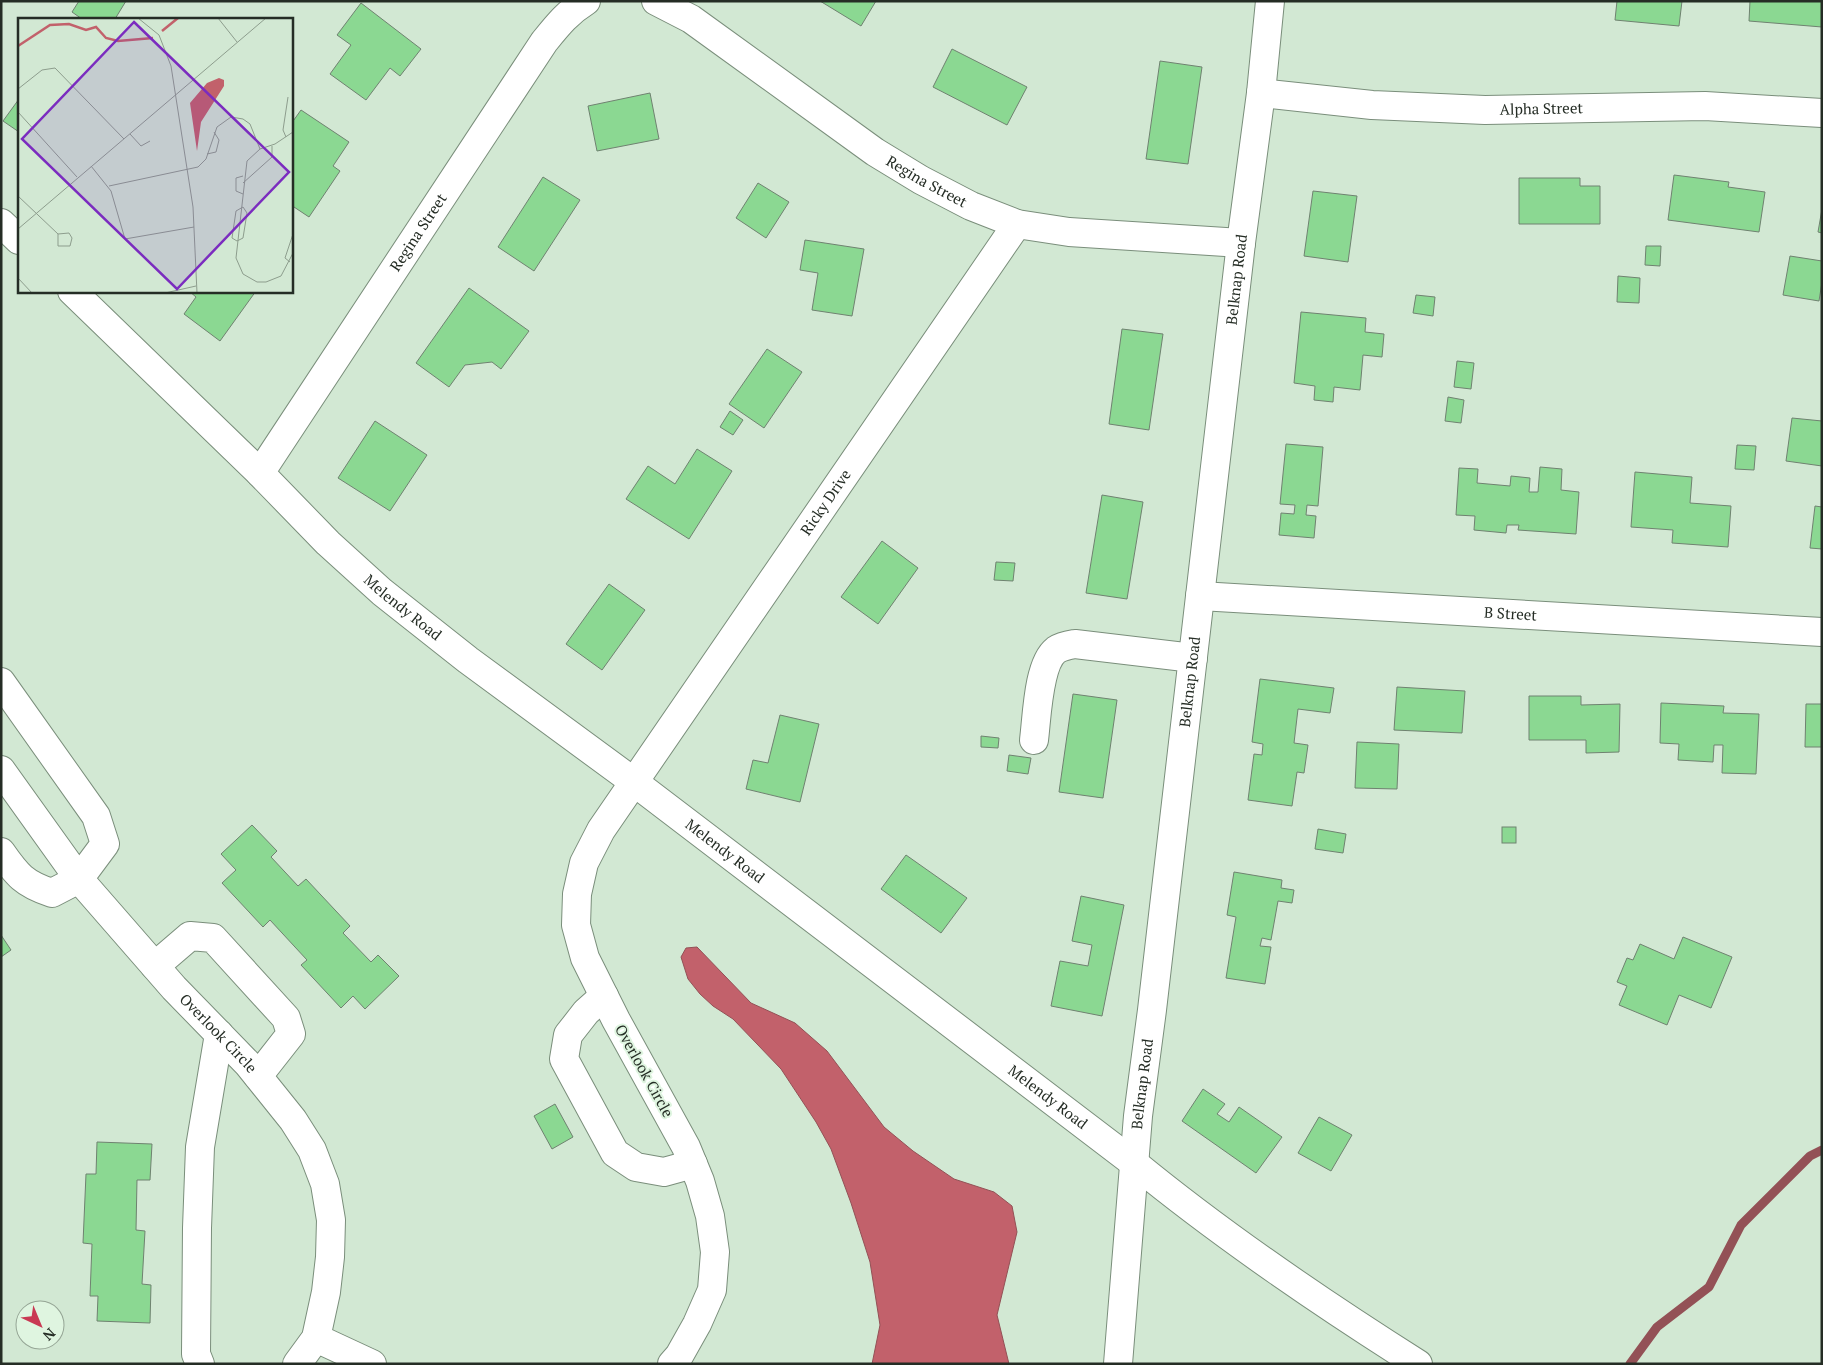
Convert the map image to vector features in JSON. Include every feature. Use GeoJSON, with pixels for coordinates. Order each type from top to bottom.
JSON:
{"type":"FeatureCollection","features":[{"type":"Feature","properties":{"kind":"street","name":"Regina Street"},"geometry":{"type":"LineString","coordinates":[[260,473],[544,42],[560,21],[586,1]]}},
{"type":"Feature","properties":{"kind":"street","name":"Regina Street"},"geometry":{"type":"LineString","coordinates":[[656,1],[691,20],[875,152],[921,180],[971,206],[1017,224],[1069,232],[1241,243]]}},
{"type":"Feature","properties":{"kind":"street","name":"Belknap Road"},"geometry":{"type":"LineString","coordinates":[[1118,1364],[1138,1116],[1241,243],[1261,93],[1270,1]]}},
{"type":"Feature","properties":{"kind":"street","name":"Alpha Street"},"geometry":{"type":"LineString","coordinates":[[1261,93],[1372,105],[1484,110],[1705,106],[1822,114]]}},
{"type":"Feature","properties":{"kind":"street"},"geometry":{"type":"LineString","coordinates":[[1,223],[18,239]]}},
{"type":"Feature","properties":{"kind":"street","name":"Ricky Drive"},"geometry":{"type":"LineString","coordinates":[[634,782],[1017,224]]}},
{"type":"Feature","properties":{"kind":"street","name":"Melendy Road"},"geometry":{"type":"LineString","coordinates":[[73,292],[260,473],[328,543],[382,592],[468,660],[634,782],[1134,1164],[1190,1209],[1345,1318],[1418,1364]]}},
{"type":"Feature","properties":{"kind":"street","name":"B Street"},"geometry":{"type":"LineString","coordinates":[[1200,596],[1822,632]]}},
{"type":"Feature","properties":{"kind":"street"},"geometry":{"type":"LineString","coordinates":[[1034,740],[1043,672],[1056,650],[1065,645],[1075,644],[1193,658]]}},
{"type":"Feature","properties":{"kind":"street"},"geometry":{"type":"LineString","coordinates":[[1,682],[96,816],[105,844],[79,879],[52,892],[35,888],[18,875],[1,852]]}},
{"type":"Feature","properties":{"kind":"street","name":"Overlook Circle"},"geometry":{"type":"LineString","coordinates":[[1,770],[79,879],[156,966],[258,1076],[294,1120],[312,1150],[325,1184],[331,1220],[330,1257],[326,1292],[316,1338],[297,1364]]}},
{"type":"Feature","properties":{"kind":"street","name":"Overlook Circle"},"geometry":{"type":"LineString","coordinates":[[634,782],[601,830],[584,863],[577,894],[576,925],[585,958],[686,1147],[700,1181],[710,1216],[715,1252],[712,1290],[680,1356],[672,1364]]}},
{"type":"Feature","properties":{"kind":"street"},"geometry":{"type":"LineString","coordinates":[[156,966],[190,936],[213,938],[286,1018],[291,1034],[258,1076]]}},
{"type":"Feature","properties":{"kind":"street"},"geometry":{"type":"LineString","coordinates":[[604,996],[586,1012],[568,1035],[564,1059],[615,1153],[636,1167],[664,1172],[693,1164]]}},
{"type":"Feature","properties":{"kind":"street"},"geometry":{"type":"LineString","coordinates":[[200,1364],[196,1354],[200,1147],[219,1034]]}},
{"type":"Feature","properties":{"kind":"street"},"geometry":{"type":"LineString","coordinates":[[316,1338],[372,1364]]}},
{"type":"Feature","properties":{"kind":"shaded area"},"geometry":{"type":"Polygon","coordinates":[[[697,947],[751,1003],[795,1023],[827,1051],[884,1127],[913,1151],[954,1179],[994,1192],[1012,1206],[1017,1232],[997,1315],[1009,1364],[872,1364],[880,1325],[870,1262],[831,1149],[816,1122],[781,1069],[733,1019],[713,1006],[688,979],[681,957],[686,948],[697,947]]]}},
{"type":"Feature","properties":{"kind":"building"},"geometry":{"type":"Polygon","coordinates":[[[79,1],[126,1],[116,18],[81,18],[72,12],[79,1]]]}},
{"type":"Feature","properties":{"kind":"building"},"geometry":{"type":"Polygon","coordinates":[[[820,1],[876,1],[861,26],[820,1]]]}},
{"type":"Feature","properties":{"kind":"building"},"geometry":{"type":"Polygon","coordinates":[[[1617,1],[1682,1],[1679,26],[1615,20],[1617,1]]]}},
{"type":"Feature","properties":{"kind":"building"},"geometry":{"type":"Polygon","coordinates":[[[1750,1],[1822,1],[1822,27],[1749,21],[1750,1]]]}},
{"type":"Feature","properties":{"kind":"building"},"geometry":{"type":"Polygon","coordinates":[[[361,3],[421,49],[400,76],[390,68],[366,100],[330,74],[351,45],[337,35],[361,3]]]}},
{"type":"Feature","properties":{"kind":"building"},"geometry":{"type":"Polygon","coordinates":[[[952,49],[1027,87],[1007,125],[933,87],[952,49]]]}},
{"type":"Feature","properties":{"kind":"building"},"geometry":{"type":"Polygon","coordinates":[[[1160,61],[1202,67],[1188,164],[1146,159],[1160,61]]]}},
{"type":"Feature","properties":{"kind":"building"},"geometry":{"type":"Polygon","coordinates":[[[650,93],[659,139],[597,151],[588,106],[650,93]]]}},
{"type":"Feature","properties":{"kind":"building"},"geometry":{"type":"Polygon","coordinates":[[[18,100],[18,131],[3,121],[18,100]]]}},
{"type":"Feature","properties":{"kind":"building"},"geometry":{"type":"Polygon","coordinates":[[[301,110],[349,142],[333,166],[340,171],[309,217],[292,206],[292,123],[301,110]]]}},
{"type":"Feature","properties":{"kind":"building"},"geometry":{"type":"Polygon","coordinates":[[[1674,175],[1729,182],[1728,187],[1765,192],[1759,232],[1668,220],[1674,175]]]}},
{"type":"Feature","properties":{"kind":"building"},"geometry":{"type":"Polygon","coordinates":[[[543,177],[580,200],[534,271],[498,247],[543,177]]]}},
{"type":"Feature","properties":{"kind":"building"},"geometry":{"type":"Polygon","coordinates":[[[1519,178],[1580,178],[1580,186],[1600,186],[1600,224],[1519,224],[1519,178]]]}},
{"type":"Feature","properties":{"kind":"building"},"geometry":{"type":"Polygon","coordinates":[[[758,183],[789,202],[766,238],[736,218],[758,183]]]}},
{"type":"Feature","properties":{"kind":"building"},"geometry":{"type":"Polygon","coordinates":[[[1313,191],[1357,196],[1348,262],[1304,256],[1313,191]]]}},
{"type":"Feature","properties":{"kind":"building"},"geometry":{"type":"Polygon","coordinates":[[[1822,209],[1822,233],[1818,232],[1822,209]]]}},
{"type":"Feature","properties":{"kind":"building"},"geometry":{"type":"Polygon","coordinates":[[[805,240],[864,249],[852,316],[812,310],[818,273],[800,270],[805,240]]]}},
{"type":"Feature","properties":{"kind":"building"},"geometry":{"type":"Polygon","coordinates":[[[1646,246],[1661,246],[1660,266],[1645,265],[1646,246]]]}},
{"type":"Feature","properties":{"kind":"building"},"geometry":{"type":"Polygon","coordinates":[[[1790,256],[1822,261],[1822,282],[1819,301],[1783,295],[1790,256]]]}},
{"type":"Feature","properties":{"kind":"building"},"geometry":{"type":"Polygon","coordinates":[[[1618,276],[1640,278],[1639,303],[1617,302],[1618,276]]]}},
{"type":"Feature","properties":{"kind":"building"},"geometry":{"type":"Polygon","coordinates":[[[469,288],[529,331],[501,369],[492,362],[465,365],[449,387],[416,363],[469,288]]]}},
{"type":"Feature","properties":{"kind":"building"},"geometry":{"type":"Polygon","coordinates":[[[190,292],[255,292],[220,341],[184,314],[196,297],[190,292]]]}},
{"type":"Feature","properties":{"kind":"building"},"geometry":{"type":"Polygon","coordinates":[[[1416,295],[1435,297],[1433,316],[1413,313],[1416,295]]]}},
{"type":"Feature","properties":{"kind":"building"},"geometry":{"type":"Polygon","coordinates":[[[1301,312],[1366,318],[1365,332],[1384,334],[1382,357],[1363,355],[1360,390],[1334,387],[1333,402],[1314,400],[1315,386],[1294,383],[1301,312]]]}},
{"type":"Feature","properties":{"kind":"building"},"geometry":{"type":"Polygon","coordinates":[[[1122,329],[1163,334],[1149,430],[1109,424],[1122,329]]]}},
{"type":"Feature","properties":{"kind":"building"},"geometry":{"type":"Polygon","coordinates":[[[767,349],[802,372],[764,428],[729,404],[767,349]]]}},
{"type":"Feature","properties":{"kind":"building"},"geometry":{"type":"Polygon","coordinates":[[[1457,361],[1474,363],[1471,389],[1454,387],[1457,361]]]}},
{"type":"Feature","properties":{"kind":"building"},"geometry":{"type":"Polygon","coordinates":[[[1448,397],[1464,400],[1461,423],[1445,421],[1448,397]]]}},
{"type":"Feature","properties":{"kind":"building"},"geometry":{"type":"Polygon","coordinates":[[[730,411],[743,420],[733,435],[720,427],[730,411]]]}},
{"type":"Feature","properties":{"kind":"building"},"geometry":{"type":"Polygon","coordinates":[[[1792,418],[1822,421],[1822,466],[1786,461],[1792,418]]]}},
{"type":"Feature","properties":{"kind":"building"},"geometry":{"type":"Polygon","coordinates":[[[375,421],[427,455],[390,511],[338,478],[375,421]]]}},
{"type":"Feature","properties":{"kind":"building"},"geometry":{"type":"Polygon","coordinates":[[[1286,444],[1323,447],[1318,506],[1307,505],[1306,515],[1316,516],[1314,538],[1279,535],[1281,513],[1294,514],[1295,505],[1280,504],[1286,444]]]}},
{"type":"Feature","properties":{"kind":"building"},"geometry":{"type":"Polygon","coordinates":[[[1737,445],[1756,446],[1754,470],[1735,469],[1737,445]]]}},
{"type":"Feature","properties":{"kind":"building"},"geometry":{"type":"Polygon","coordinates":[[[697,449],[732,471],[689,539],[626,499],[648,466],[675,484],[697,449]]]}},
{"type":"Feature","properties":{"kind":"building"},"geometry":{"type":"Polygon","coordinates":[[[1540,467],[1562,469],[1561,490],[1579,492],[1576,534],[1518,530],[1519,525],[1507,525],[1506,533],[1474,530],[1475,516],[1456,515],[1459,468],[1478,469],[1477,483],[1510,486],[1511,476],[1530,478],[1529,492],[1538,492],[1540,467]]]}},
{"type":"Feature","properties":{"kind":"building"},"geometry":{"type":"Polygon","coordinates":[[[1635,472],[1692,477],[1690,503],[1731,506],[1728,547],[1672,543],[1673,530],[1631,527],[1635,472]]]}},
{"type":"Feature","properties":{"kind":"building"},"geometry":{"type":"Polygon","coordinates":[[[1102,495],[1143,502],[1127,599],[1086,593],[1102,495]]]}},
{"type":"Feature","properties":{"kind":"building"},"geometry":{"type":"Polygon","coordinates":[[[1815,506],[1822,507],[1822,549],[1810,548],[1815,506]]]}},
{"type":"Feature","properties":{"kind":"building"},"geometry":{"type":"Polygon","coordinates":[[[882,541],[918,568],[878,624],[841,597],[882,541]]]}},
{"type":"Feature","properties":{"kind":"building"},"geometry":{"type":"Polygon","coordinates":[[[996,562],[1015,563],[1013,581],[994,580],[996,562]]]}},
{"type":"Feature","properties":{"kind":"building"},"geometry":{"type":"Polygon","coordinates":[[[609,584],[645,610],[602,670],[566,644],[609,584]]]}},
{"type":"Feature","properties":{"kind":"building"},"geometry":{"type":"Polygon","coordinates":[[[1260,679],[1334,688],[1330,713],[1298,709],[1294,743],[1308,745],[1304,773],[1297,772],[1292,806],[1248,800],[1254,754],[1262,755],[1263,744],[1252,742],[1260,679]]]}},
{"type":"Feature","properties":{"kind":"building"},"geometry":{"type":"Polygon","coordinates":[[[1397,687],[1465,691],[1462,733],[1394,730],[1397,687]]]}},
{"type":"Feature","properties":{"kind":"building"},"geometry":{"type":"Polygon","coordinates":[[[1073,694],[1117,700],[1103,798],[1059,792],[1073,694]]]}},
{"type":"Feature","properties":{"kind":"building"},"geometry":{"type":"Polygon","coordinates":[[[1529,696],[1581,696],[1581,705],[1620,704],[1619,752],[1586,753],[1586,740],[1529,740],[1529,696]]]}},
{"type":"Feature","properties":{"kind":"building"},"geometry":{"type":"Polygon","coordinates":[[[1661,703],[1724,706],[1723,713],[1759,714],[1756,774],[1722,773],[1723,745],[1714,745],[1713,762],[1678,760],[1679,744],[1660,743],[1661,703]]]}},
{"type":"Feature","properties":{"kind":"building"},"geometry":{"type":"Polygon","coordinates":[[[1806,704],[1822,704],[1822,747],[1805,747],[1806,704]]]}},
{"type":"Feature","properties":{"kind":"building"},"geometry":{"type":"Polygon","coordinates":[[[780,715],[819,724],[800,802],[746,789],[753,760],[768,763],[780,715]]]}},
{"type":"Feature","properties":{"kind":"building"},"geometry":{"type":"Polygon","coordinates":[[[981,736],[999,738],[998,748],[981,747],[981,736]]]}},
{"type":"Feature","properties":{"kind":"building"},"geometry":{"type":"Polygon","coordinates":[[[1357,742],[1399,744],[1397,789],[1355,788],[1357,742]]]}},
{"type":"Feature","properties":{"kind":"building"},"geometry":{"type":"Polygon","coordinates":[[[1009,755],[1031,758],[1028,774],[1007,771],[1009,755]]]}},
{"type":"Feature","properties":{"kind":"building"},"geometry":{"type":"Polygon","coordinates":[[[252,825],[277,851],[271,857],[298,886],[306,879],[350,926],[343,933],[371,962],[378,955],[399,976],[365,1009],[353,996],[341,1008],[301,965],[307,960],[270,920],[263,927],[222,883],[236,870],[221,854],[252,825]]]}},
{"type":"Feature","properties":{"kind":"building"},"geometry":{"type":"Polygon","coordinates":[[[1502,827],[1516,827],[1516,843],[1502,843],[1502,827]]]}},
{"type":"Feature","properties":{"kind":"building"},"geometry":{"type":"Polygon","coordinates":[[[1318,829],[1346,834],[1343,853],[1315,849],[1318,829]]]}},
{"type":"Feature","properties":{"kind":"building"},"geometry":{"type":"Polygon","coordinates":[[[906,855],[967,898],[941,933],[881,889],[906,855]]]}},
{"type":"Feature","properties":{"kind":"building"},"geometry":{"type":"Polygon","coordinates":[[[1234,872],[1282,880],[1281,888],[1294,890],[1292,903],[1278,901],[1271,940],[1262,938],[1260,946],[1271,947],[1265,984],[1226,978],[1236,917],[1227,915],[1234,872]]]}},
{"type":"Feature","properties":{"kind":"building"},"geometry":{"type":"Polygon","coordinates":[[[1081,896],[1124,905],[1102,1016],[1051,1006],[1060,961],[1088,966],[1092,945],[1072,941],[1081,896]]]}},
{"type":"Feature","properties":{"kind":"building"},"geometry":{"type":"Polygon","coordinates":[[[1,935],[11,950],[1,957],[1,935]]]}},
{"type":"Feature","properties":{"kind":"building"},"geometry":{"type":"Polygon","coordinates":[[[1683,937],[1732,957],[1711,1008],[1679,995],[1667,1025],[1619,1005],[1627,986],[1617,982],[1627,958],[1633,960],[1640,944],[1674,959],[1683,937]]]}},
{"type":"Feature","properties":{"kind":"building"},"geometry":{"type":"Polygon","coordinates":[[[1203,1089],[1225,1104],[1217,1114],[1229,1122],[1239,1107],[1282,1137],[1256,1173],[1182,1121],[1203,1089]]]}},
{"type":"Feature","properties":{"kind":"building"},"geometry":{"type":"Polygon","coordinates":[[[555,1104],[573,1137],[552,1149],[534,1116],[555,1104]]]}},
{"type":"Feature","properties":{"kind":"building"},"geometry":{"type":"Polygon","coordinates":[[[1319,1117],[1352,1135],[1331,1171],[1298,1153],[1319,1117]]]}},
{"type":"Feature","properties":{"kind":"building"},"geometry":{"type":"Polygon","coordinates":[[[97,1142],[152,1144],[150,1180],[137,1180],[136,1230],[145,1231],[142,1284],[151,1285],[150,1323],[97,1321],[98,1296],[90,1296],[92,1244],[83,1243],[86,1174],[96,1174],[97,1142]]]}},
{"type":"Feature","properties":{"kind":"waterway"},"geometry":{"type":"LineString","coordinates":[[1630,1364],[1657,1327],[1709,1287],[1741,1225],[1810,1156],[1822,1150]]}}]}
